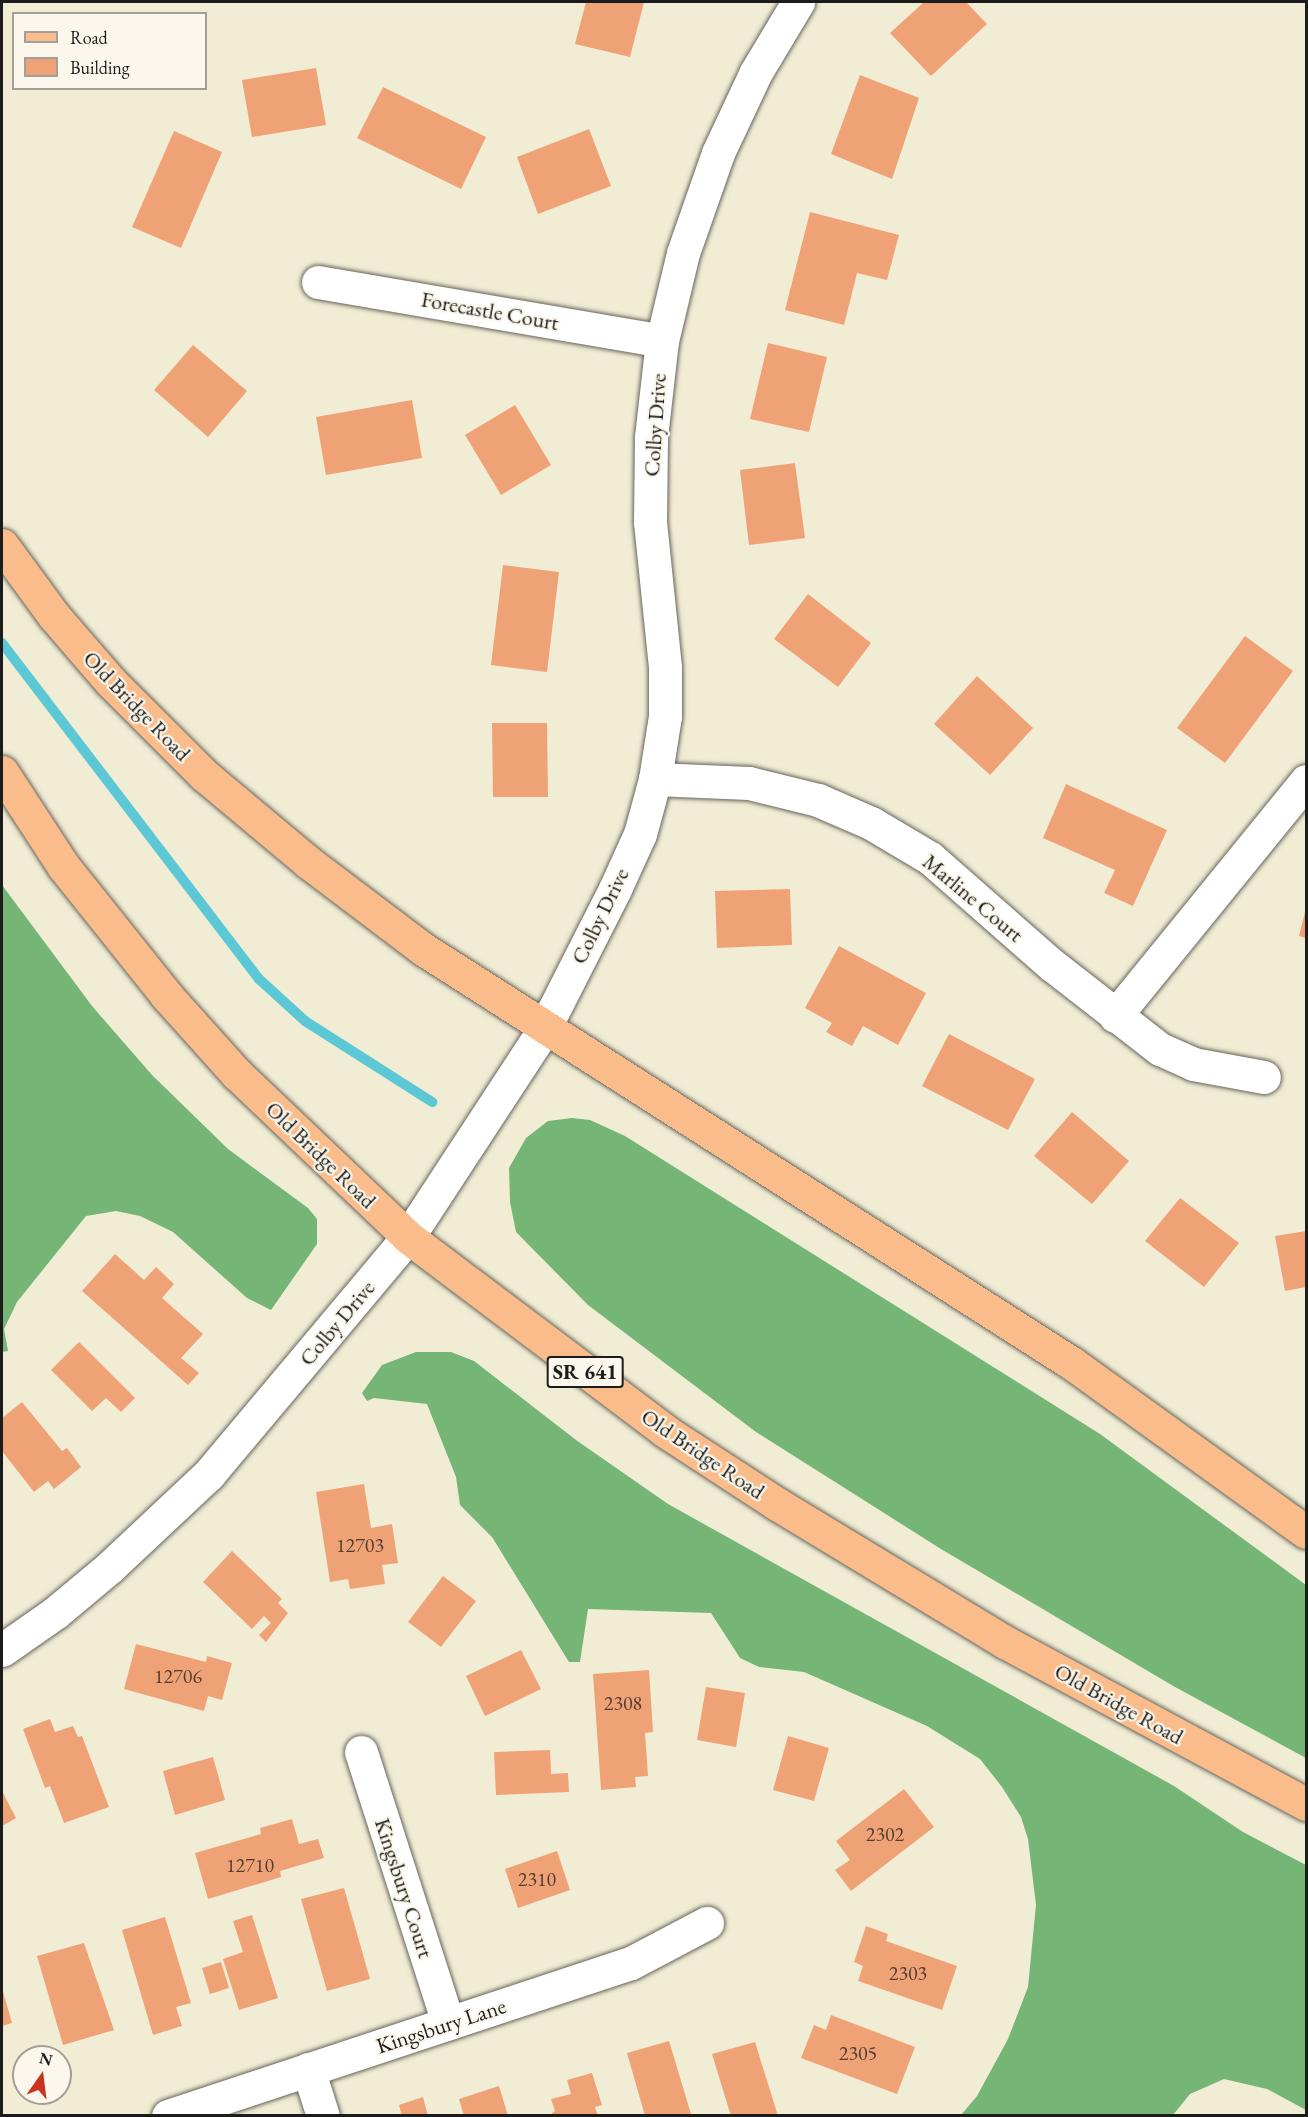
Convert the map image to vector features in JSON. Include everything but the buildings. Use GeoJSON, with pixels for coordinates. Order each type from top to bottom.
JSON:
{"type":"FeatureCollection","features":[{"type":"Feature","properties":{"kind":"main road","name":"Old Bridge Road"},"geometry":{"type":"LineString","coordinates":[[2,545],[54,616],[111,682],[204,775],[308,862],[423,949],[544,1029],[631,1080],[1073,1364],[1306,1532]]}},
{"type":"Feature","properties":{"kind":"main road","name":"Old Bridge Road"},"geometry":{"type":"LineString","coordinates":[[2,772],[64,867],[166,995],[237,1074],[408,1237],[665,1431],[777,1504],[1005,1642],[1306,1804]]}},
{"type":"Feature","properties":{"kind":"street","name":"Colby Drive"},"geometry":{"type":"LineString","coordinates":[[2,1650],[55,1613],[110,1567],[209,1474],[408,1237],[544,1029],[627,861],[655,779],[665,716],[665,667],[650,522],[651,437],[662,341],[683,253],[718,153],[756,72],[798,2]]}},
{"type":"Feature","properties":{"kind":"street","name":"Forecastle Court"},"geometry":{"type":"LineString","coordinates":[[318,282],[662,341]]}},
{"type":"Feature","properties":{"kind":"street","name":"Marline Court"},"geometry":{"type":"LineString","coordinates":[[655,779],[749,783],[818,800],[871,823],[930,858],[1115,1016],[1160,1049],[1193,1064],[1264,1077]]}},
{"type":"Feature","properties":{"kind":"street"},"geometry":{"type":"LineString","coordinates":[[1115,1016],[1306,781]]}},
{"type":"Feature","properties":{"kind":"street","name":"Kingsbury Court"},"geometry":{"type":"LineString","coordinates":[[361,1752],[448,2024]]}},
{"type":"Feature","properties":{"kind":"street","name":"Kingsbury Lane"},"geometry":{"type":"LineString","coordinates":[[168,2115],[631,1963],[707,1923]]}},
{"type":"Feature","properties":{"kind":"street"},"geometry":{"type":"LineString","coordinates":[[308,2069],[322,2115]]}},
{"type":"Feature","properties":{"kind":"green space"},"geometry":{"type":"Polygon","coordinates":[[[2,885],[92,1006],[152,1075],[228,1149],[308,1208],[317,1219],[317,1244],[271,1310],[247,1298],[173,1232],[140,1216],[116,1211],[86,1216],[17,1302],[4,1329],[8,1351],[2,1352],[2,885]]]}},
{"type":"Feature","properties":{"kind":"green space"},"geometry":{"type":"Polygon","coordinates":[[[572,1118],[590,1120],[625,1136],[1100,1434],[1306,1585],[1306,1758],[1175,1687],[941,1549],[756,1432],[588,1305],[516,1232],[510,1202],[509,1168],[526,1138],[548,1121],[572,1118]]]}},
{"type":"Feature","properties":{"kind":"green space"},"geometry":{"type":"Polygon","coordinates":[[[416,1352],[451,1352],[474,1361],[576,1440],[668,1504],[1174,1786],[1243,1832],[1306,1865],[1306,2110],[1267,2089],[1224,2079],[1190,2094],[1173,2115],[961,2115],[977,2096],[1008,2039],[1028,1987],[1036,1905],[1028,1839],[1021,1817],[1002,1787],[980,1759],[927,1726],[804,1672],[759,1667],[740,1658],[711,1613],[588,1609],[580,1662],[569,1662],[492,1537],[460,1505],[456,1477],[427,1404],[374,1398],[367,1401],[362,1393],[382,1365],[416,1352]]]}},
{"type":"Feature","properties":{"kind":"waterway"},"geometry":{"type":"LineString","coordinates":[[2,643],[259,979],[305,1021],[432,1102]]}}]}
